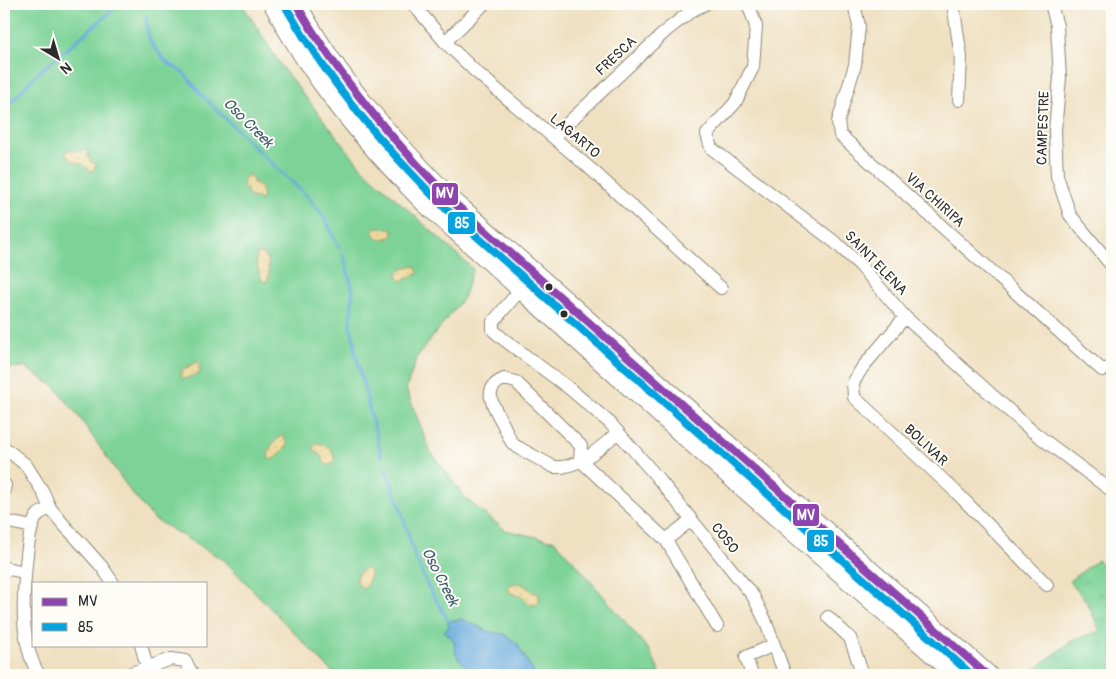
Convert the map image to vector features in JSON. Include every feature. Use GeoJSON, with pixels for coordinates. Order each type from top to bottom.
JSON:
{"type":"FeatureCollection","features":[{"type":"Feature","properties":{"kind":"main road"},"geometry":{"type":"LineString","coordinates":[[274,4],[306,59],[342,110],[384,160],[425,202],[528,281],[987,675]]}},
{"type":"Feature","properties":{"kind":"main road"},"geometry":{"type":"LineString","coordinates":[[296,4],[332,63],[377,123],[528,281],[699,448],[958,675]]}},
{"type":"Feature","properties":{"kind":"street","name":"LAGARTO"},"geometry":{"type":"LineString","coordinates":[[413,4],[445,42],[475,71],[593,171],[721,288]]}},
{"type":"Feature","properties":{"kind":"street"},"geometry":{"type":"LineString","coordinates":[[445,42],[484,4]]}},
{"type":"Feature","properties":{"kind":"street","name":"FRESCA"},"geometry":{"type":"LineString","coordinates":[[553,137],[667,30],[691,11],[705,4]]}},
{"type":"Feature","properties":{"kind":"street","name":"SAINT ELENA"},"geometry":{"type":"LineString","coordinates":[[748,4],[756,26],[753,67],[735,103],[707,134],[711,148],[836,243],[860,265],[905,317],[1032,431],[1112,491]]}},
{"type":"Feature","properties":{"kind":"street","name":"VIA CHIRIPA"},"geometry":{"type":"LineString","coordinates":[[854,4],[859,26],[855,65],[838,122],[840,134],[1102,370],[1112,367]]}},
{"type":"Feature","properties":{"kind":"street"},"geometry":{"type":"LineString","coordinates":[[953,4],[961,57],[959,100]]}},
{"type":"Feature","properties":{"kind":"street","name":"CAMPESTRE"},"geometry":{"type":"LineString","coordinates":[[1051,4],[1056,26],[1060,78],[1055,130],[1057,176],[1070,215],[1112,266]]}},
{"type":"Feature","properties":{"kind":"street","name":"COSO"},"geometry":{"type":"LineString","coordinates":[[528,281],[493,322],[493,330],[570,388],[618,432],[753,596],[765,620],[785,675]]}},
{"type":"Feature","properties":{"kind":"street","name":"BOLIVAR"},"geometry":{"type":"LineString","coordinates":[[905,317],[862,368],[853,383],[854,397],[955,491],[1047,585]]}},
{"type":"Feature","properties":{"kind":"street"},"geometry":{"type":"LineString","coordinates":[[580,460],[581,446],[516,382],[504,379],[497,382],[492,388],[490,396],[492,404],[514,445],[554,467],[562,467],[580,460],[598,450],[618,432]]}},
{"type":"Feature","properties":{"kind":"street"},"geometry":{"type":"LineString","coordinates":[[6,449],[26,465],[43,492],[50,508],[62,524],[102,567],[112,582]]}},
{"type":"Feature","properties":{"kind":"street"},"geometry":{"type":"LineString","coordinates":[[580,460],[666,540],[717,626]]}},
{"type":"Feature","properties":{"kind":"street"},"geometry":{"type":"LineString","coordinates":[[39,675],[32,663],[24,631],[29,610],[25,572],[32,527],[37,515],[50,508]]}},
{"type":"Feature","properties":{"kind":"street"},"geometry":{"type":"LineString","coordinates":[[666,540],[691,520]]}},
{"type":"Feature","properties":{"kind":"street"},"geometry":{"type":"LineString","coordinates":[[4,521],[32,527]]}},
{"type":"Feature","properties":{"kind":"street"},"geometry":{"type":"LineString","coordinates":[[4,568],[25,572]]}},
{"type":"Feature","properties":{"kind":"street"},"geometry":{"type":"LineString","coordinates":[[828,617],[850,638],[863,675]]}},
{"type":"Feature","properties":{"kind":"street"},"geometry":{"type":"LineString","coordinates":[[752,675],[746,657],[774,645]]}},
{"type":"Feature","properties":{"kind":"street"},"geometry":{"type":"LineString","coordinates":[[141,646],[147,667]]}},
{"type":"Feature","properties":{"kind":"street"},"geometry":{"type":"LineString","coordinates":[[126,675],[171,659],[185,661],[193,675]]}},
{"type":"Feature","properties":{"kind":"green space"},"geometry":{"type":"Polygon","coordinates":[[[4,4],[242,4],[284,70],[361,167],[473,269],[463,298],[417,357],[406,389],[430,451],[466,499],[505,530],[555,541],[649,650],[661,675],[335,675],[224,560],[154,519],[131,492],[77,414],[54,386],[24,367],[4,368],[4,4]]]}},
{"type":"Feature","properties":{"kind":"green space"},"geometry":{"type":"Polygon","coordinates":[[[1098,560],[1112,577],[1112,675],[1027,675],[1073,640],[1100,631],[1087,602],[1069,581],[1098,560]]]}},
{"type":"Feature","properties":{"kind":"sand"},"geometry":{"type":"Polygon","coordinates":[[[84,149],[90,161],[96,164],[94,170],[90,171],[67,156],[66,152],[69,150],[78,151],[84,149]]]}},
{"type":"Feature","properties":{"kind":"sand"},"geometry":{"type":"Polygon","coordinates":[[[248,175],[251,176],[254,183],[260,186],[263,196],[261,200],[248,196],[247,190],[243,187],[244,178],[248,175]]]}},
{"type":"Feature","properties":{"kind":"sand"},"geometry":{"type":"Polygon","coordinates":[[[378,228],[393,229],[393,235],[389,238],[379,239],[372,232],[378,228]]]}},
{"type":"Feature","properties":{"kind":"sand"},"geometry":{"type":"Polygon","coordinates":[[[262,253],[268,261],[269,277],[266,282],[262,279],[256,260],[256,255],[262,253]]]}},
{"type":"Feature","properties":{"kind":"sand"},"geometry":{"type":"Polygon","coordinates":[[[410,266],[416,267],[417,274],[401,281],[397,276],[398,272],[410,266]]]}},
{"type":"Feature","properties":{"kind":"sand"},"geometry":{"type":"Polygon","coordinates":[[[197,362],[200,366],[199,374],[183,379],[182,370],[197,362]]]}},
{"type":"Feature","properties":{"kind":"sand"},"geometry":{"type":"Polygon","coordinates":[[[283,435],[288,445],[276,458],[269,460],[270,449],[274,442],[283,435]]]}},
{"type":"Feature","properties":{"kind":"sand"},"geometry":{"type":"Polygon","coordinates":[[[319,443],[331,449],[335,460],[331,465],[325,464],[322,457],[313,449],[314,445],[319,443]]]}},
{"type":"Feature","properties":{"kind":"sand"},"geometry":{"type":"Polygon","coordinates":[[[367,568],[370,572],[369,580],[365,588],[362,589],[355,578],[362,570],[367,568]]]}},
{"type":"Feature","properties":{"kind":"sand"},"geometry":{"type":"Polygon","coordinates":[[[518,583],[538,594],[540,598],[536,605],[531,605],[520,596],[510,593],[508,587],[518,583]]]}},
{"type":"Feature","properties":{"kind":"water"},"geometry":{"type":"Polygon","coordinates":[[[462,619],[490,632],[504,634],[517,643],[535,675],[477,675],[458,658],[454,648],[454,641],[444,631],[449,627],[449,621],[462,619]]]}},
{"type":"Feature","properties":{"kind":"waterway"},"geometry":{"type":"LineString","coordinates":[[4,110],[38,73],[118,4]]}},
{"type":"Feature","properties":{"kind":"waterway","name":"Oso Creek"},"geometry":{"type":"LineString","coordinates":[[146,16],[151,43],[166,62],[184,73],[201,94],[307,196],[323,215],[339,247]]}},
{"type":"Feature","properties":{"kind":"waterway","name":"Oso Creek"},"geometry":{"type":"LineString","coordinates":[[343,254],[353,291],[350,326],[382,458]]}},
{"type":"Feature","properties":{"kind":"waterway","name":"Oso Creek"},"geometry":{"type":"LineString","coordinates":[[385,468],[400,506],[416,560],[428,587],[450,623]]}},
{"type":"Feature","properties":{"kind":"transit line","name":"MV"},"geometry":{"type":"LineString","coordinates":[[296,4],[330,58],[368,108],[409,156],[453,202],[987,675]]}},
{"type":"Feature","properties":{"kind":"transit line","name":"85"},"geometry":{"type":"LineString","coordinates":[[287,9],[340,89],[401,163],[446,209],[972,675]]}}]}
